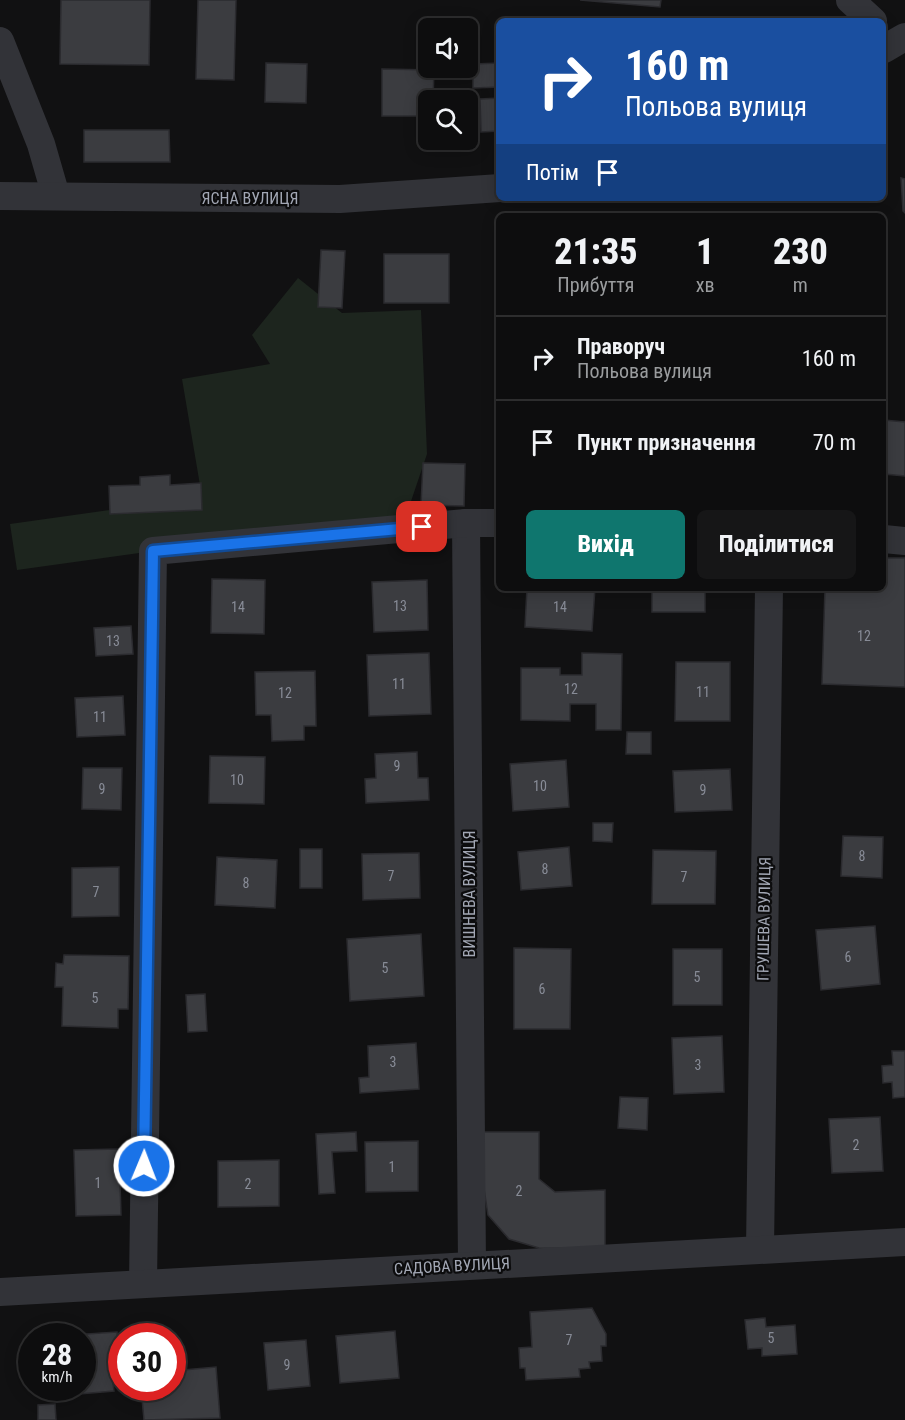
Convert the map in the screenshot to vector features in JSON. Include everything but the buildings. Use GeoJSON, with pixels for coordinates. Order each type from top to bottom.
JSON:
{"type":"FeatureCollection","features":[{"type":"Feature","properties":{"kind":"street"},"geometry":{"type":"LineString","coordinates":[[850,0],[870,18]]}},
{"type":"Feature","properties":{"kind":"street"},"geometry":{"type":"LineString","coordinates":[[0,41],[41,144],[57,196]]}},
{"type":"Feature","properties":{"kind":"street","name":"ЯСНА ВУЛИЦЯ"},"geometry":{"type":"LineString","coordinates":[[0,196],[340,199],[496,188]]}},
{"type":"Feature","properties":{"kind":"street"},"geometry":{"type":"LineString","coordinates":[[143,1284],[153,551],[466,523],[496,523]]}},
{"type":"Feature","properties":{"kind":"street","name":"ВИШНЕВА ВУЛИЦЯ"},"geometry":{"type":"LineString","coordinates":[[466,523],[472,1265]]}},
{"type":"Feature","properties":{"kind":"street"},"geometry":{"type":"LineString","coordinates":[[886,539],[905,541]]}},
{"type":"Feature","properties":{"kind":"street","name":"ГРУШЕВА ВУЛИЦЯ"},"geometry":{"type":"LineString","coordinates":[[760,1249],[769,591]]}},
{"type":"Feature","properties":{"kind":"street","name":"САДОВА ВУЛИЦЯ"},"geometry":{"type":"LineString","coordinates":[[0,1292],[905,1242]]}},
{"type":"Feature","properties":{"kind":"shaded area"},"geometry":{"type":"Polygon","coordinates":[[[298,278],[342,313],[421,310],[427,454],[406,516],[17,570],[10,524],[202,497],[182,379],[270,364],[252,335],[298,278]]]}},
{"type":"Feature","properties":{"kind":"route"},"geometry":{"type":"LineString","coordinates":[[144,1166],[153,551],[422,527]]}}]}
